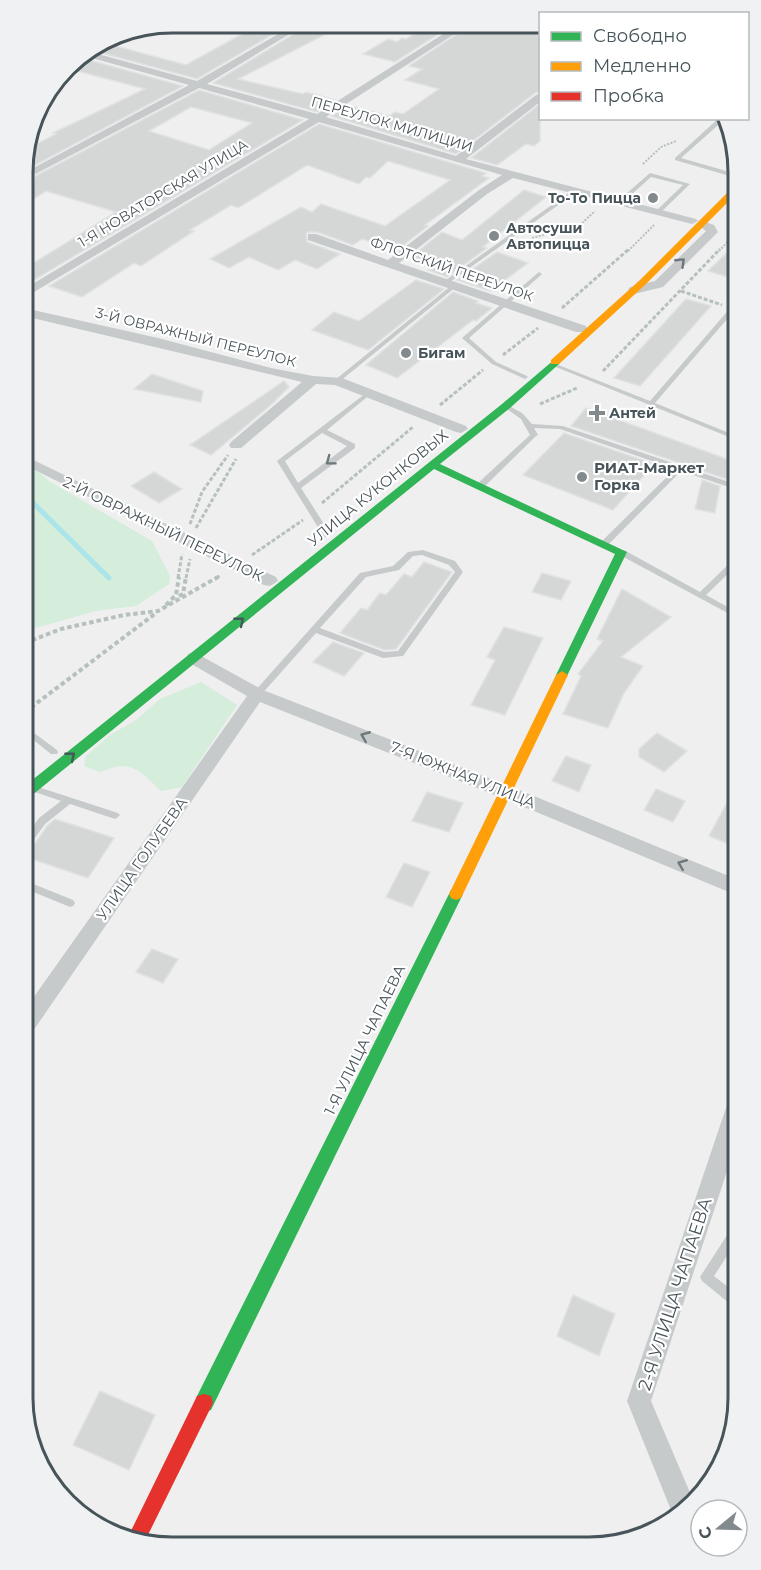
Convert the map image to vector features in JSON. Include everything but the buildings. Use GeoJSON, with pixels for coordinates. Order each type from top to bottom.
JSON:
{"type":"FeatureCollection","features":[{"type":"Feature","properties":{"kind":"main road","name":"УЛИЦА КУКОНКОВЫХ"},"geometry":{"type":"LineString","coordinates":[[33,787],[554,365],[634,290],[728,187]]}},
{"type":"Feature","properties":{"kind":"main road","name":"УЛИЦА КУКОНКОВЫХ"},"geometry":{"type":"LineString","coordinates":[[33,768],[525,377],[728,196]]}},
{"type":"Feature","properties":{"kind":"main road"},"geometry":{"type":"LineString","coordinates":[[433,465],[621,552]]}},
{"type":"Feature","properties":{"kind":"main road","name":"1-Я УЛИЦА ЧАПАЕВА"},"geometry":{"type":"LineString","coordinates":[[140,1533],[506,792],[621,552]]}},
{"type":"Feature","properties":{"kind":"street"},"geometry":{"type":"LineString","coordinates":[[33,172],[196,86],[287,33]]}},
{"type":"Feature","properties":{"kind":"street","name":"1-Я НОВАТОРСКАЯ УЛИЦА"},"geometry":{"type":"LineString","coordinates":[[33,289],[318,118],[452,33]]}},
{"type":"Feature","properties":{"kind":"street","name":"ПЕРЕУЛОК МИЛИЦИИ"},"geometry":{"type":"LineString","coordinates":[[95,56],[318,118],[458,160],[698,222]]}},
{"type":"Feature","properties":{"kind":"street"},"geometry":{"type":"LineString","coordinates":[[458,160],[539,98]]}},
{"type":"Feature","properties":{"kind":"street"},"geometry":{"type":"LineString","coordinates":[[390,264],[483,192],[513,173]]}},
{"type":"Feature","properties":{"kind":"street","name":"ФЛОТСКИЙ ПЕРЕУЛОК"},"geometry":{"type":"LineString","coordinates":[[312,237],[581,329]]}},
{"type":"Feature","properties":{"kind":"street","name":"3-Й ОВРАЖНЫЙ ПЕРЕУЛОК"},"geometry":{"type":"LineString","coordinates":[[33,314],[158,342],[270,372],[313,380],[336,381],[370,392],[461,429]]}},
{"type":"Feature","properties":{"kind":"street"},"geometry":{"type":"LineString","coordinates":[[236,451],[313,380]]}},
{"type":"Feature","properties":{"kind":"street","name":"2-Й ОВРАЖНЫЙ ПЕРЕУЛОК"},"geometry":{"type":"LineString","coordinates":[[33,464],[270,581]]}},
{"type":"Feature","properties":{"kind":"street","name":"7-Я ЮЖНАЯ УЛИЦА"},"geometry":{"type":"LineString","coordinates":[[194,658],[257,694],[506,792],[728,884]]}},
{"type":"Feature","properties":{"kind":"street","name":"УЛИЦА ГОЛУБЕВА"},"geometry":{"type":"LineString","coordinates":[[33,1015],[257,694]]}},
{"type":"Feature","properties":{"kind":"street","name":"2-Я УЛИЦА ЧАПАЕВА"},"geometry":{"type":"LineString","coordinates":[[680,1503],[639,1401],[728,1135]]}},
{"type":"Feature","properties":{"kind":"lane"},"geometry":{"type":"LineString","coordinates":[[719,122],[677,159],[728,173]]}},
{"type":"Feature","properties":{"kind":"lane"},"geometry":{"type":"LineString","coordinates":[[620,202],[650,175],[687,184],[658,212]]}},
{"type":"Feature","properties":{"kind":"lane"},"geometry":{"type":"LineString","coordinates":[[336,381],[449,285],[575,191]]}},
{"type":"Feature","properties":{"kind":"lane"},"geometry":{"type":"LineString","coordinates":[[525,377],[494,363],[465,338],[539,274]]}},
{"type":"Feature","properties":{"kind":"lane"},"geometry":{"type":"LineString","coordinates":[[652,403],[728,314]]}},
{"type":"Feature","properties":{"kind":"lane"},"geometry":{"type":"LineString","coordinates":[[554,365],[728,435]]}},
{"type":"Feature","properties":{"kind":"lane"},"geometry":{"type":"LineString","coordinates":[[327,535],[281,461],[370,392]]}},
{"type":"Feature","properties":{"kind":"lane"},"geometry":{"type":"LineString","coordinates":[[480,486],[534,435],[531,426],[518,413],[506,406]]}},
{"type":"Feature","properties":{"kind":"lane"},"geometry":{"type":"LineString","coordinates":[[531,426],[561,427],[728,485]]}},
{"type":"Feature","properties":{"kind":"lane"},"geometry":{"type":"LineString","coordinates":[[297,487],[352,446],[322,430]]}},
{"type":"Feature","properties":{"kind":"lane"},"geometry":{"type":"LineString","coordinates":[[604,544],[680,468]]}},
{"type":"Feature","properties":{"kind":"lane"},"geometry":{"type":"LineString","coordinates":[[257,694],[363,575],[396,568],[411,554],[423,552],[452,562],[459,572],[400,654],[383,655],[316,630]]}},
{"type":"Feature","properties":{"kind":"lane"},"geometry":{"type":"LineString","coordinates":[[621,552],[728,610]]}},
{"type":"Feature","properties":{"kind":"lane"},"geometry":{"type":"LineString","coordinates":[[701,595],[728,570]]}},
{"type":"Feature","properties":{"kind":"lane"},"geometry":{"type":"LineString","coordinates":[[33,736],[54,752]]}},
{"type":"Feature","properties":{"kind":"lane"},"geometry":{"type":"LineString","coordinates":[[33,791],[115,815]]}},
{"type":"Feature","properties":{"kind":"lane"},"geometry":{"type":"LineString","coordinates":[[33,833],[42,821],[69,800]]}},
{"type":"Feature","properties":{"kind":"lane"},"geometry":{"type":"LineString","coordinates":[[33,888],[70,903]]}},
{"type":"Feature","properties":{"kind":"lane"},"geometry":{"type":"LineString","coordinates":[[728,1245],[706,1277],[728,1295]]}},
{"type":"Feature","properties":{"kind":"path"},"geometry":{"type":"LineString","coordinates":[[638,169],[661,147],[678,140]]}},
{"type":"Feature","properties":{"kind":"path"},"geometry":{"type":"LineString","coordinates":[[504,242],[537,237],[580,225],[607,199]]}},
{"type":"Feature","properties":{"kind":"path"},"geometry":{"type":"LineString","coordinates":[[680,291],[728,306]]}},
{"type":"Feature","properties":{"kind":"path"},"geometry":{"type":"LineString","coordinates":[[194,537],[196,526],[236,451]]}},
{"type":"Feature","properties":{"kind":"path"},"geometry":{"type":"LineString","coordinates":[[33,707],[183,594],[192,549]]}},
{"type":"Feature","properties":{"kind":"path"},"geometry":{"type":"LineString","coordinates":[[33,640],[61,629],[124,615],[158,611]]}},
{"type":"Feature","properties":{"kind":"green space"},"geometry":{"type":"Polygon","coordinates":[[[33,467],[49,481],[152,541],[170,576],[169,584],[136,606],[96,611],[33,629],[33,467]]]}},
{"type":"Feature","properties":{"kind":"green space"},"geometry":{"type":"Polygon","coordinates":[[[201,682],[237,705],[182,787],[161,791],[140,772],[127,766],[100,772],[84,766],[86,756],[110,735],[136,720],[160,699],[201,682]]]}},
{"type":"Feature","properties":{"kind":"waterway"},"geometry":{"type":"LineString","coordinates":[[33,503],[109,578]]}},
{"type":"Feature","properties":{"kind":"traffic: fast"},"geometry":{"type":"LineString","coordinates":[[33,786],[506,406],[555,362]]}},
{"type":"Feature","properties":{"kind":"traffic: fast"},"geometry":{"type":"LineString","coordinates":[[433,465],[621,552],[562,675]]}},
{"type":"Feature","properties":{"kind":"traffic: fast"},"geometry":{"type":"LineString","coordinates":[[204,1403],[456,894]]}},
{"type":"Feature","properties":{"kind":"traffic: slow"},"geometry":{"type":"LineString","coordinates":[[555,362],[643,282],[728,197]]}},
{"type":"Feature","properties":{"kind":"traffic: slow"},"geometry":{"type":"LineString","coordinates":[[456,894],[562,675]]}},
{"type":"Feature","properties":{"kind":"traffic: jam"},"geometry":{"type":"LineString","coordinates":[[140,1533],[204,1403]]}},
{"type":"Feature","properties":{"kind":"place","name":"То-То Пицца"},"geometry":{"type":"Point","coordinates":[653,198]}},
{"type":"Feature","properties":{"kind":"place","name":"Автосуши Автопицца"},"geometry":{"type":"Point","coordinates":[494,236]}},
{"type":"Feature","properties":{"kind":"place","name":"Бигам"},"geometry":{"type":"Point","coordinates":[406,353]}},
{"type":"Feature","properties":{"kind":"place","name":"Антей"},"geometry":{"type":"Point","coordinates":[597,413]}},
{"type":"Feature","properties":{"kind":"place","name":"РИАТ-Маркет Горка"},"geometry":{"type":"Point","coordinates":[582,477]}}]}
